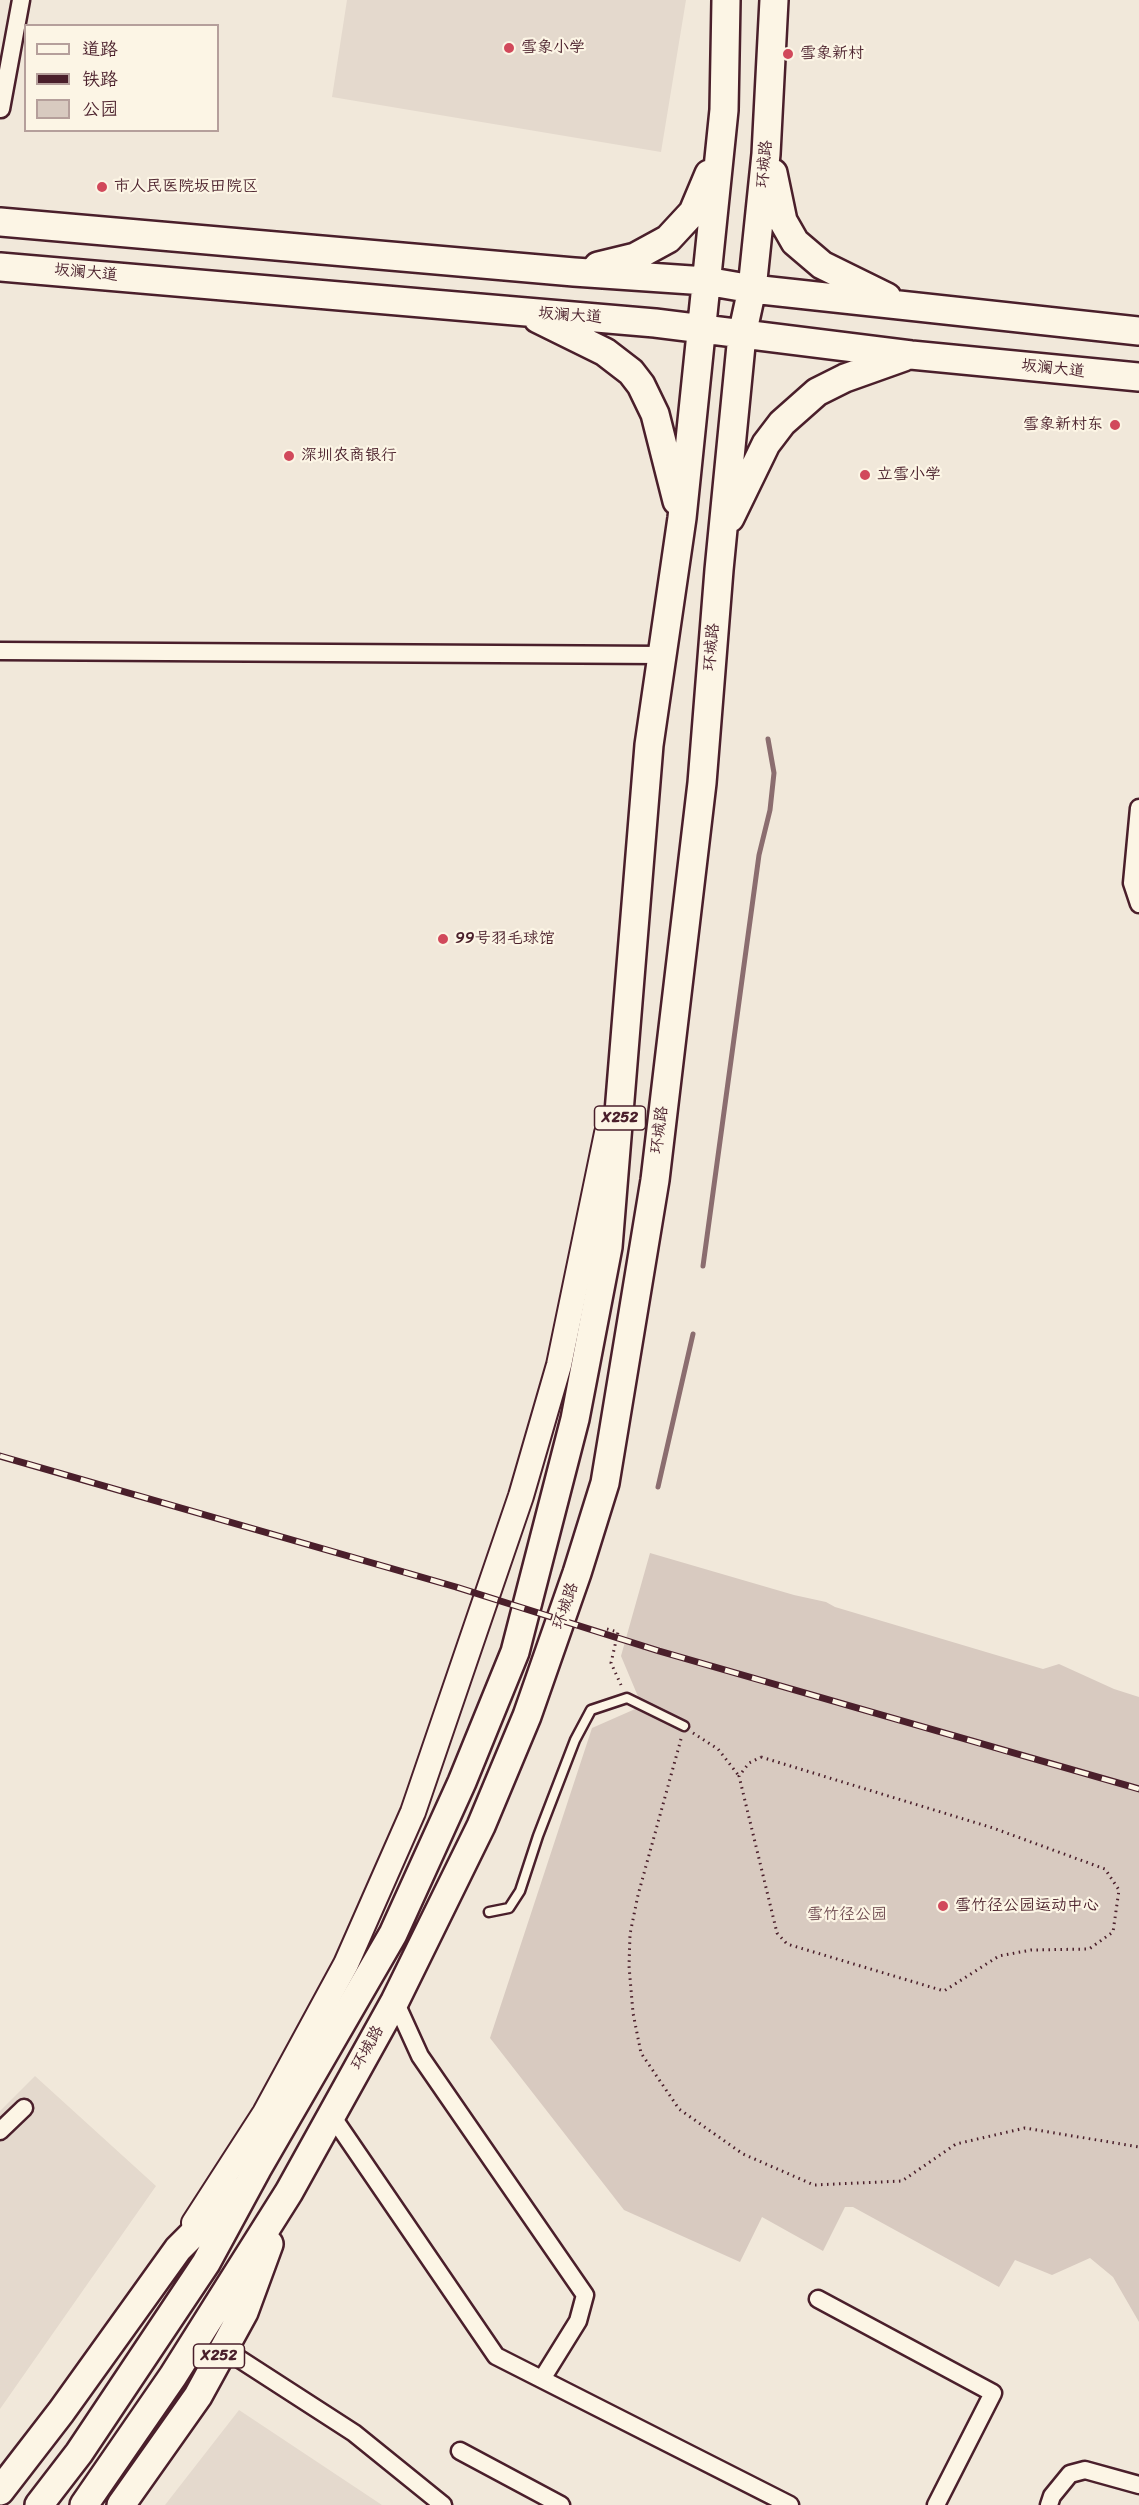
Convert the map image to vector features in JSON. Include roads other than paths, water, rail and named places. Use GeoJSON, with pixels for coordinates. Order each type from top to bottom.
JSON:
{"type":"FeatureCollection","features":[{"type":"Feature","properties":{"kind":"main road","name":"X252"},"geometry":{"type":"LineString","coordinates":[[256,2169],[393,1934],[462,1782],[515,1652],[575,1419],[606,1259],[627,1037],[649,745],[682,518],[721,139],[726,0]]}},
{"type":"Feature","properties":{"kind":"main road","name":"环城路"},"geometry":{"type":"LineString","coordinates":[[288,2192],[330,2113],[395,2001],[482,1826],[527,1716],[578,1573],[605,1483],[656,1168],[702,783],[722,535],[742,335],[752,289],[767,140],[774,0]]}},
{"type":"Feature","properties":{"kind":"main road"},"geometry":{"type":"LineString","coordinates":[[574,272],[634,257],[668,239],[687,219],[702,195],[721,139]]}},
{"type":"Feature","properties":{"kind":"main road"},"geometry":{"type":"LineString","coordinates":[[767,140],[783,221],[795,242],[822,265],[903,305]]}},
{"type":"Feature","properties":{"kind":"main road"},"geometry":{"type":"LineString","coordinates":[[0,222],[574,272],[706,281],[752,289],[1139,331]]}},
{"type":"Feature","properties":{"kind":"main road","name":"坂澜大道"},"geometry":{"type":"LineString","coordinates":[[0,267],[700,328],[911,355],[1139,377]]}},
{"type":"Feature","properties":{"kind":"main road"},"geometry":{"type":"LineString","coordinates":[[526,313],[605,352],[630,372],[641,385],[655,414],[682,518]]}},
{"type":"Feature","properties":{"kind":"main road"},"geometry":{"type":"LineString","coordinates":[[722,535],[766,444],[782,423],[816,392],[845,378],[911,355]]}},
{"type":"Feature","properties":{"kind":"main road"},"geometry":{"type":"LineString","coordinates":[[0,2492],[61,2412],[178,2249],[265,2113],[340,1974],[413,1812],[521,1496],[559,1365],[627,1037]]}},
{"type":"Feature","properties":{"kind":"main road"},"geometry":{"type":"LineString","coordinates":[[178,2249],[256,2169]]}},
{"type":"Feature","properties":{"kind":"main road"},"geometry":{"type":"LineString","coordinates":[[39,2505],[79,2453],[206,2263],[256,2169]]}},
{"type":"Feature","properties":{"kind":"main road","name":"X252"},"geometry":{"type":"LineString","coordinates":[[121,2505],[198,2396],[244,2312],[288,2192]]}},
{"type":"Feature","properties":{"kind":"main road"},"geometry":{"type":"LineString","coordinates":[[84,2505],[173,2376],[288,2192]]}},
{"type":"Feature","properties":{"kind":"street"},"geometry":{"type":"LineString","coordinates":[[1,109],[21,0]]}},
{"type":"Feature","properties":{"kind":"street"},"geometry":{"type":"LineString","coordinates":[[0,651],[662,655]]}},
{"type":"Feature","properties":{"kind":"street"},"geometry":{"type":"LineString","coordinates":[[1139,808],[1132,883],[1139,904]]}},
{"type":"Feature","properties":{"kind":"street"},"geometry":{"type":"LineString","coordinates":[[395,2001],[420,2056],[585,2295],[578,2321],[542,2379]]}},
{"type":"Feature","properties":{"kind":"street"},"geometry":{"type":"LineString","coordinates":[[0,2132],[24,2108]]}},
{"type":"Feature","properties":{"kind":"street"},"geometry":{"type":"LineString","coordinates":[[330,2113],[496,2356],[790,2505]]}},
{"type":"Feature","properties":{"kind":"street"},"geometry":{"type":"LineString","coordinates":[[818,2299],[993,2393],[936,2505]]}},
{"type":"Feature","properties":{"kind":"street"},"geometry":{"type":"LineString","coordinates":[[224,2349],[354,2433],[443,2505]]}},
{"type":"Feature","properties":{"kind":"street"},"geometry":{"type":"LineString","coordinates":[[460,2451],[561,2505]]}},
{"type":"Feature","properties":{"kind":"street"},"geometry":{"type":"LineString","coordinates":[[1049,2505],[1060,2483],[1070,2474],[1085,2470],[1139,2485]]}},
{"type":"Feature","properties":{"kind":"lane"},"geometry":{"type":"LineString","coordinates":[[489,1912],[509,1908],[520,1891],[538,1836],[575,1740],[591,1710],[627,1698],[684,1726]]}},
{"type":"Feature","properties":{"kind":"waterway"},"geometry":{"type":"LineString","coordinates":[[703,1266],[759,855],[770,810],[774,773],[768,739]]}},
{"type":"Feature","properties":{"kind":"waterway"},"geometry":{"type":"LineString","coordinates":[[658,1487],[693,1334]]}},
{"type":"Feature","properties":{"kind":"railway"},"geometry":{"type":"LineString","coordinates":[[0,1456],[456,1587],[659,1651],[1139,1789]]}},
{"type":"Feature","properties":{"kind":"place","name":"雪象小学"},"geometry":{"type":"Point","coordinates":[509,48]}},
{"type":"Feature","properties":{"kind":"place","name":"雪象新村"},"geometry":{"type":"Point","coordinates":[788,54]}},
{"type":"Feature","properties":{"kind":"place","name":"市人民医院坂田院区"},"geometry":{"type":"Point","coordinates":[102,187]}},
{"type":"Feature","properties":{"kind":"place","name":"雪象新村东"},"geometry":{"type":"Point","coordinates":[1115,425]}},
{"type":"Feature","properties":{"kind":"place","name":"深圳农商银行"},"geometry":{"type":"Point","coordinates":[289,456]}},
{"type":"Feature","properties":{"kind":"place","name":"立雪小学"},"geometry":{"type":"Point","coordinates":[865,475]}},
{"type":"Feature","properties":{"kind":"place","name":"99号羽毛球馆"},"geometry":{"type":"Point","coordinates":[443,939]}},
{"type":"Feature","properties":{"kind":"place","name":"雪竹径公园运动中心"},"geometry":{"type":"Point","coordinates":[943,1906]}},
{"type":"Feature","properties":{"kind":"park label","name":"雪竹径公园"},"geometry":{"type":"Point","coordinates":[847,1915]}}]}
